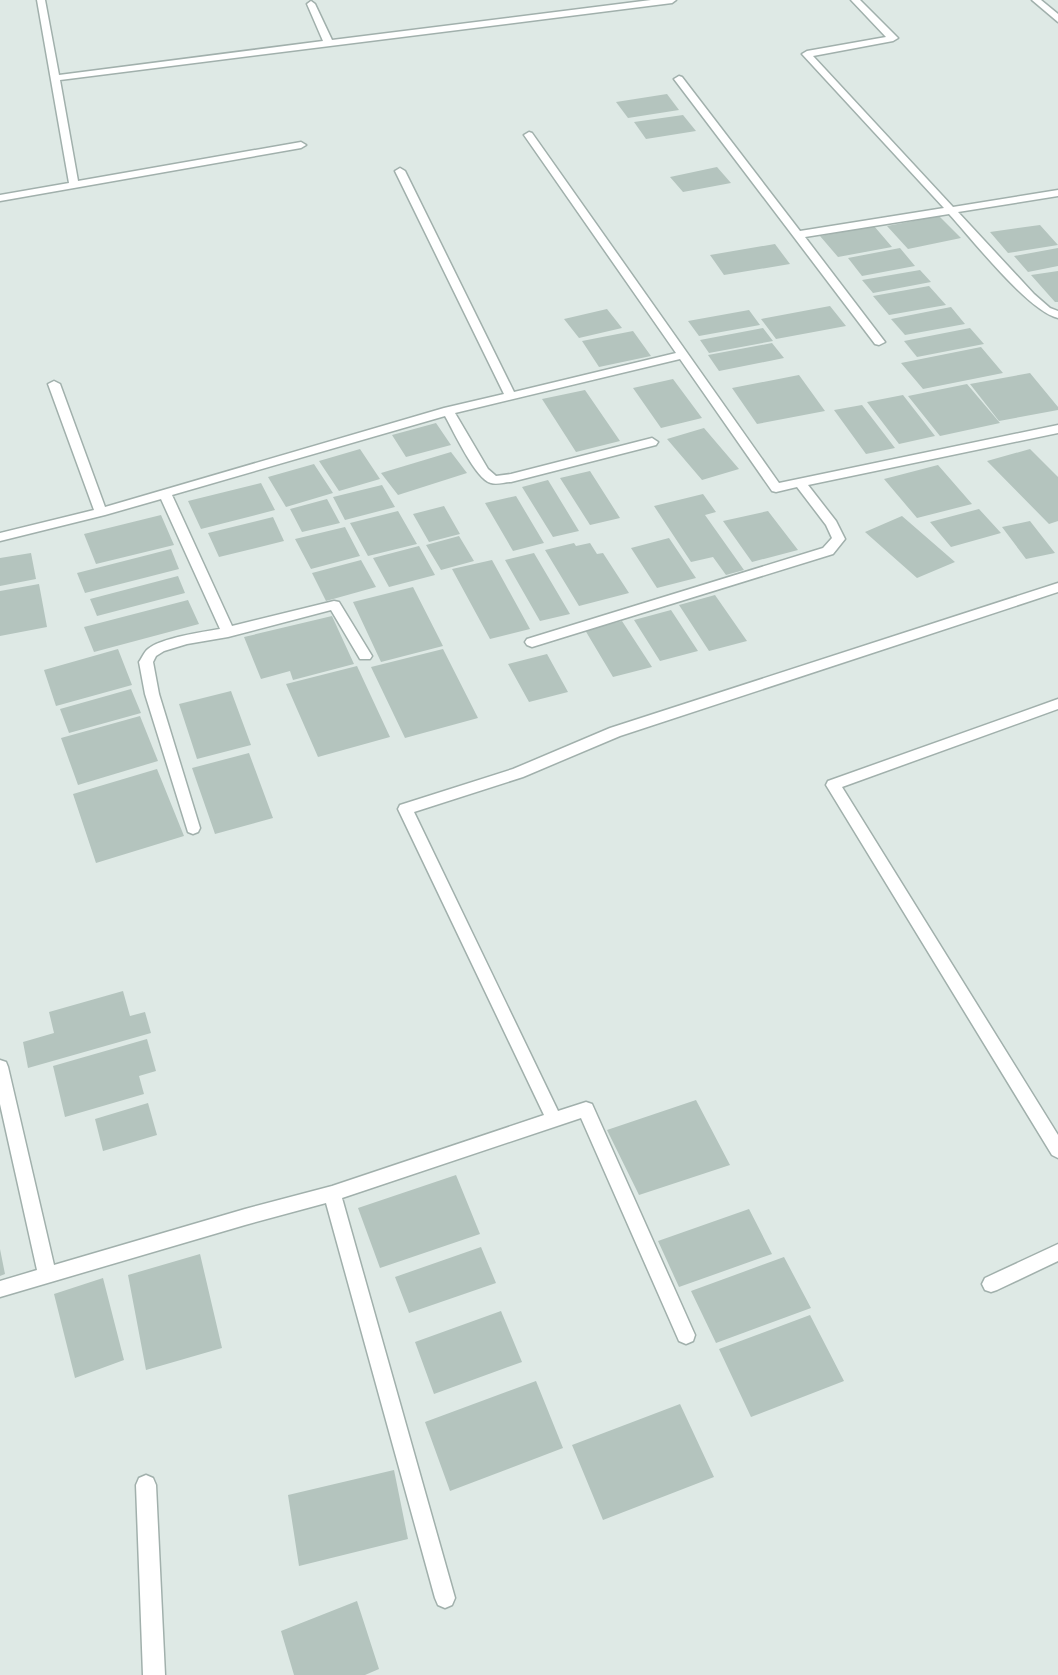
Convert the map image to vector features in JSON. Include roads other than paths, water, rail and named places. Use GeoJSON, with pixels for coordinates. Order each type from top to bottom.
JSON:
{"type":"FeatureCollection","features":[{"type":"Feature","properties":{"kind":"street"},"geometry":{"type":"LineString","coordinates":[[41,0],[74,185]]}},
{"type":"Feature","properties":{"kind":"street"},"geometry":{"type":"LineString","coordinates":[[55,78],[672,0]]}},
{"type":"Feature","properties":{"kind":"street"},"geometry":{"type":"LineString","coordinates":[[855,0],[893,38],[807,54],[1030,296],[1046,310],[1058,315]]}},
{"type":"Feature","properties":{"kind":"street"},"geometry":{"type":"LineString","coordinates":[[1036,0],[1058,19]]}},
{"type":"Feature","properties":{"kind":"street"},"geometry":{"type":"LineString","coordinates":[[311,4],[329,44]]}},
{"type":"Feature","properties":{"kind":"street"},"geometry":{"type":"LineString","coordinates":[[679,79],[879,342]]}},
{"type":"Feature","properties":{"kind":"street"},"geometry":{"type":"LineString","coordinates":[[529,135],[776,488],[1058,429]]}},
{"type":"Feature","properties":{"kind":"street"},"geometry":{"type":"LineString","coordinates":[[0,198],[301,145]]}},
{"type":"Feature","properties":{"kind":"street"},"geometry":{"type":"LineString","coordinates":[[400,171],[510,395]]}},
{"type":"Feature","properties":{"kind":"street"},"geometry":{"type":"LineString","coordinates":[[798,235],[1058,193]]}},
{"type":"Feature","properties":{"kind":"street"},"geometry":{"type":"LineString","coordinates":[[0,537],[101,512],[448,411],[683,355]]}},
{"type":"Feature","properties":{"kind":"street"},"geometry":{"type":"LineString","coordinates":[[54,384],[101,512]]}},
{"type":"Feature","properties":{"kind":"street"},"geometry":{"type":"LineString","coordinates":[[448,411],[483,471],[492,480],[511,478],[652,442]]}},
{"type":"Feature","properties":{"kind":"street"},"geometry":{"type":"LineString","coordinates":[[532,642],[828,552],[839,539],[832,524],[800,483]]}},
{"type":"Feature","properties":{"kind":"street"},"geometry":{"type":"LineString","coordinates":[[165,493],[228,632]]}},
{"type":"Feature","properties":{"kind":"street"},"geometry":{"type":"LineString","coordinates":[[554,1119],[405,809],[518,773],[615,732],[1058,587]]}},
{"type":"Feature","properties":{"kind":"street"},"geometry":{"type":"LineString","coordinates":[[193,828],[152,694],[146,662],[151,653],[159,648],[334,605],[365,656]]}},
{"type":"Feature","properties":{"kind":"street"},"geometry":{"type":"LineString","coordinates":[[1058,704],[833,785],[1058,1150]]}},
{"type":"Feature","properties":{"kind":"street"},"geometry":{"type":"LineString","coordinates":[[0,1067],[48,1276]]}},
{"type":"Feature","properties":{"kind":"street"},"geometry":{"type":"LineString","coordinates":[[0,1289],[244,1217],[332,1194],[586,1109],[686,1335]]}},
{"type":"Feature","properties":{"kind":"street"},"geometry":{"type":"LineString","coordinates":[[332,1194],[445,1598]]}},
{"type":"Feature","properties":{"kind":"street"},"geometry":{"type":"LineString","coordinates":[[991,1284],[1058,1252]]}},
{"type":"Feature","properties":{"kind":"street"},"geometry":{"type":"LineString","coordinates":[[146,1484],[154,1675]]}}]}
